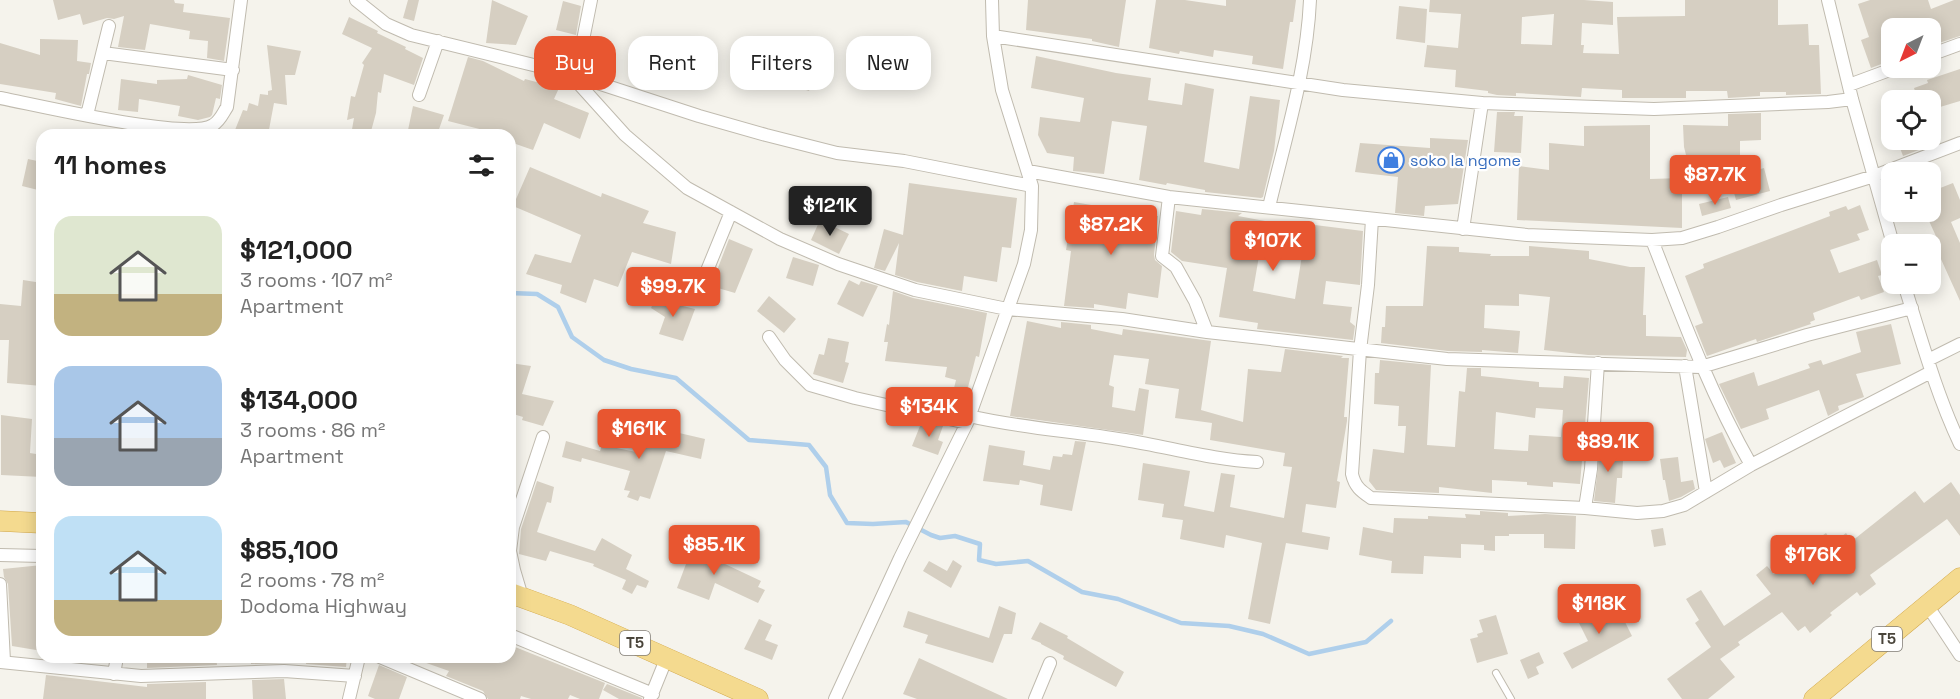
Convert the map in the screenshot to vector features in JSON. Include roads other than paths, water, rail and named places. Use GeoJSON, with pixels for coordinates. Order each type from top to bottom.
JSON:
{"type":"FeatureCollection","features":[{"type":"Feature","properties":{"kind":"highway"},"geometry":{"type":"LineString","coordinates":[[0,521],[36,523]]}},
{"type":"Feature","properties":{"kind":"highway","name":"T5"},"geometry":{"type":"LineString","coordinates":[[1820,697],[1960,578]]}},
{"type":"Feature","properties":{"kind":"highway","name":"T5"},"geometry":{"type":"LineString","coordinates":[[516,595],[570,615],[758,699]]}},
{"type":"Feature","properties":{"kind":"street"},"geometry":{"type":"LineString","coordinates":[[201,129],[213,125],[220,119],[227,107],[241,0]]}},
{"type":"Feature","properties":{"kind":"street"},"geometry":{"type":"LineString","coordinates":[[356,0],[386,24],[411,35],[534,65]]}},
{"type":"Feature","properties":{"kind":"street"},"geometry":{"type":"LineString","coordinates":[[584,36],[591,0]]}},
{"type":"Feature","properties":{"kind":"street"},"geometry":{"type":"LineString","coordinates":[[835,699],[968,419],[1024,264],[1031,230],[1032,186],[1002,90],[993,36],[992,0]]}},
{"type":"Feature","properties":{"kind":"street"},"geometry":{"type":"LineString","coordinates":[[1269,207],[1300,82],[1310,0]]}},
{"type":"Feature","properties":{"kind":"street"},"geometry":{"type":"LineString","coordinates":[[1828,0],[1852,99],[1890,234]]}},
{"type":"Feature","properties":{"kind":"street"},"geometry":{"type":"LineString","coordinates":[[87,115],[110,26]]}},
{"type":"Feature","properties":{"kind":"street"},"geometry":{"type":"LineString","coordinates":[[993,36],[1355,92],[1482,103],[1654,109],[1852,99]]}},
{"type":"Feature","properties":{"kind":"street"},"geometry":{"type":"LineString","coordinates":[[419,95],[438,41]]}},
{"type":"Feature","properties":{"kind":"street"},"geometry":{"type":"LineString","coordinates":[[1941,51],[1960,44]]}},
{"type":"Feature","properties":{"kind":"street"},"geometry":{"type":"LineString","coordinates":[[103,53],[233,70]]}},
{"type":"Feature","properties":{"kind":"street"},"geometry":{"type":"LineString","coordinates":[[1849,86],[1881,73]]}},
{"type":"Feature","properties":{"kind":"street"},"geometry":{"type":"LineString","coordinates":[[616,89],[699,116],[837,153],[927,165],[1032,186]]}},
{"type":"Feature","properties":{"kind":"street"},"geometry":{"type":"LineString","coordinates":[[584,90],[625,135],[687,188],[780,239],[838,264],[915,290],[1007,309],[1122,319],[1207,332],[1447,359],[1701,367],[1807,335],[1912,308]]}},
{"type":"Feature","properties":{"kind":"street"},"geometry":{"type":"LineString","coordinates":[[0,98],[171,129]]}},
{"type":"Feature","properties":{"kind":"street"},"geometry":{"type":"LineString","coordinates":[[1463,229],[1482,103]]}},
{"type":"Feature","properties":{"kind":"street"},"geometry":{"type":"LineString","coordinates":[[1028,171],[1169,197],[1463,229],[1652,240],[1682,238],[1874,176],[1960,143]]}},
{"type":"Feature","properties":{"kind":"street"},"geometry":{"type":"LineString","coordinates":[[1169,197],[1162,256],[1173,263],[1180,273],[1207,332]]}},
{"type":"Feature","properties":{"kind":"street"},"geometry":{"type":"LineString","coordinates":[[678,284],[698,280],[706,273],[731,212]]}},
{"type":"Feature","properties":{"kind":"street"},"geometry":{"type":"LineString","coordinates":[[1372,219],[1352,474],[1354,484],[1371,498],[1585,508],[1637,513],[1663,511],[1684,505],[1929,366],[1960,344]]}},
{"type":"Feature","properties":{"kind":"street"},"geometry":{"type":"LineString","coordinates":[[1652,240],[1701,367],[1733,434],[1751,465]]}},
{"type":"Feature","properties":{"kind":"street"},"geometry":{"type":"LineString","coordinates":[[1907,294],[1945,413],[1960,444]]}},
{"type":"Feature","properties":{"kind":"street"},"geometry":{"type":"LineString","coordinates":[[768,337],[785,360],[810,385],[855,398],[968,419],[1156,445],[1233,461],[1257,462]]}},
{"type":"Feature","properties":{"kind":"street"},"geometry":{"type":"LineString","coordinates":[[1585,508],[1591,469],[1598,363]]}},
{"type":"Feature","properties":{"kind":"street"},"geometry":{"type":"LineString","coordinates":[[1684,366],[1706,492]]}},
{"type":"Feature","properties":{"kind":"street"},"geometry":{"type":"LineString","coordinates":[[516,518],[543,437]]}},
{"type":"Feature","properties":{"kind":"street"},"geometry":{"type":"LineString","coordinates":[[0,555],[36,556]]}},
{"type":"Feature","properties":{"kind":"street"},"geometry":{"type":"LineString","coordinates":[[0,584],[2,662],[78,668],[114,674],[172,676],[284,671],[356,676]]}},
{"type":"Feature","properties":{"kind":"street"},"geometry":{"type":"LineString","coordinates":[[1927,605],[1960,655]]}},
{"type":"Feature","properties":{"kind":"street"},"geometry":{"type":"LineString","coordinates":[[1952,643],[1960,631]]}},
{"type":"Feature","properties":{"kind":"street"},"geometry":{"type":"LineString","coordinates":[[516,638],[652,697],[667,657]]}},
{"type":"Feature","properties":{"kind":"street"},"geometry":{"type":"LineString","coordinates":[[114,674],[116,663]]}},
{"type":"Feature","properties":{"kind":"street"},"geometry":{"type":"LineString","coordinates":[[349,699],[358,663]]}},
{"type":"Feature","properties":{"kind":"street"},"geometry":{"type":"LineString","coordinates":[[394,663],[480,699]]}},
{"type":"Feature","properties":{"kind":"street"},"geometry":{"type":"LineString","coordinates":[[1035,699],[1050,663]]}},
{"type":"Feature","properties":{"kind":"lane"},"geometry":{"type":"LineString","coordinates":[[1496,673],[1511,699]]}},
{"type":"Feature","properties":{"kind":"waterway"},"geometry":{"type":"LineString","coordinates":[[516,293],[537,294],[558,307],[572,337],[604,360],[631,369],[676,378],[749,440],[809,445],[826,467],[830,495],[847,523],[906,522],[940,538],[955,536],[980,544],[979,560],[996,564],[1028,561],[1082,592],[1118,599],[1181,623],[1229,626],[1263,634],[1309,654],[1366,642],[1391,621]]}},
{"type":"Feature","properties":{"kind":"place","name":"soko la ngome"},"geometry":{"type":"Point","coordinates":[1391,160]}}]}
